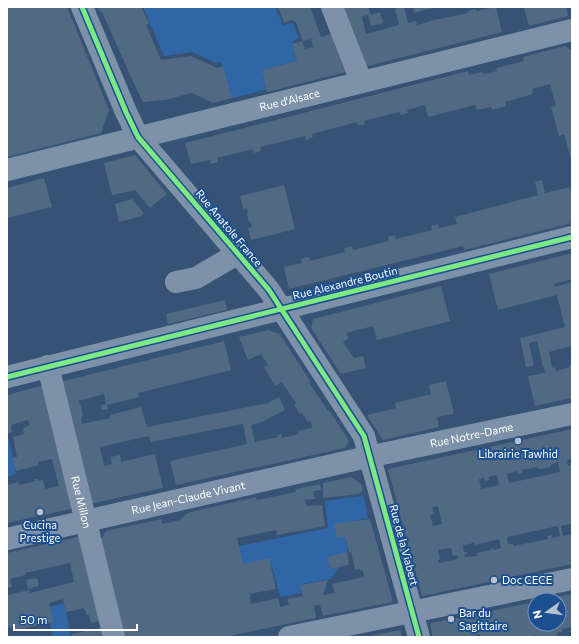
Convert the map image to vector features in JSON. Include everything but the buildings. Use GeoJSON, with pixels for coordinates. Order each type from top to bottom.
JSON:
{"type":"FeatureCollection","features":[{"type":"Feature","properties":{"kind":"street","name":"Rue Anatole France"},"geometry":{"type":"LineString","coordinates":[[82,7],[138,137],[168,170],[237,254],[269,290],[364,436],[371,457]]}},
{"type":"Feature","properties":{"kind":"street"},"geometry":{"type":"LineString","coordinates":[[332,7],[361,82]]}},
{"type":"Feature","properties":{"kind":"street","name":"Rue d'Alsace"},"geometry":{"type":"LineString","coordinates":[[7,170],[572,30]]}},
{"type":"Feature","properties":{"kind":"street","name":"Rue Alexandre Boutin"},"geometry":{"type":"LineString","coordinates":[[7,377],[572,237]]}},
{"type":"Feature","properties":{"kind":"street"},"geometry":{"type":"LineString","coordinates":[[176,282],[196,278],[237,254]]}},
{"type":"Feature","properties":{"kind":"street","name":"Rue Millon"},"geometry":{"type":"LineString","coordinates":[[48,366],[114,637]]}},
{"type":"Feature","properties":{"kind":"street","name":"Rue Notre-Dame"},"geometry":{"type":"LineString","coordinates":[[371,457],[572,414]]}},
{"type":"Feature","properties":{"kind":"street","name":"Rue Jean-Claude Vivant"},"geometry":{"type":"LineString","coordinates":[[7,539],[371,457]]}},
{"type":"Feature","properties":{"kind":"street","name":"Rue de la Viabert"},"geometry":{"type":"LineString","coordinates":[[371,457],[419,637]]}},
{"type":"Feature","properties":{"kind":"street"},"geometry":{"type":"LineString","coordinates":[[289,637],[572,579]]}},
{"type":"Feature","properties":{"kind":"shaded area"},"geometry":{"type":"Polygon","coordinates":[[[143,7],[275,7],[283,25],[293,24],[299,38],[293,41],[292,44],[297,61],[262,70],[266,90],[232,98],[221,62],[216,63],[192,52],[164,56],[143,7]]]}},
{"type":"Feature","properties":{"kind":"shaded area"},"geometry":{"type":"Polygon","coordinates":[[[7,440],[9,440],[16,474],[7,477],[7,440]]]}},
{"type":"Feature","properties":{"kind":"shaded area"},"geometry":{"type":"Polygon","coordinates":[[[364,496],[368,518],[343,524],[348,552],[331,579],[302,584],[302,593],[280,597],[272,567],[264,568],[244,564],[251,597],[156,613],[195,555],[328,528],[325,501],[364,496]]]}},
{"type":"Feature","properties":{"kind":"shaded area"},"geometry":{"type":"Polygon","coordinates":[[[64,603],[71,637],[53,637],[46,608],[64,603]]]}},
{"type":"Feature","properties":{"kind":"cycle path"},"geometry":{"type":"LineString","coordinates":[[82,7],[138,137],[269,290],[364,436],[419,637]]}},
{"type":"Feature","properties":{"kind":"cycle path"},"geometry":{"type":"LineString","coordinates":[[7,377],[572,237]]}},
{"type":"Feature","properties":{"kind":"place","name":"Librairie Tawhid"},"geometry":{"type":"Point","coordinates":[518,441]}},
{"type":"Feature","properties":{"kind":"place","name":"Cucina Prestige"},"geometry":{"type":"Point","coordinates":[40,512]}},
{"type":"Feature","properties":{"kind":"place","name":"Doc CECE"},"geometry":{"type":"Point","coordinates":[494,580]}},
{"type":"Feature","properties":{"kind":"place","name":"Bar du Sagittaire"},"geometry":{"type":"Point","coordinates":[451,619]}}]}
